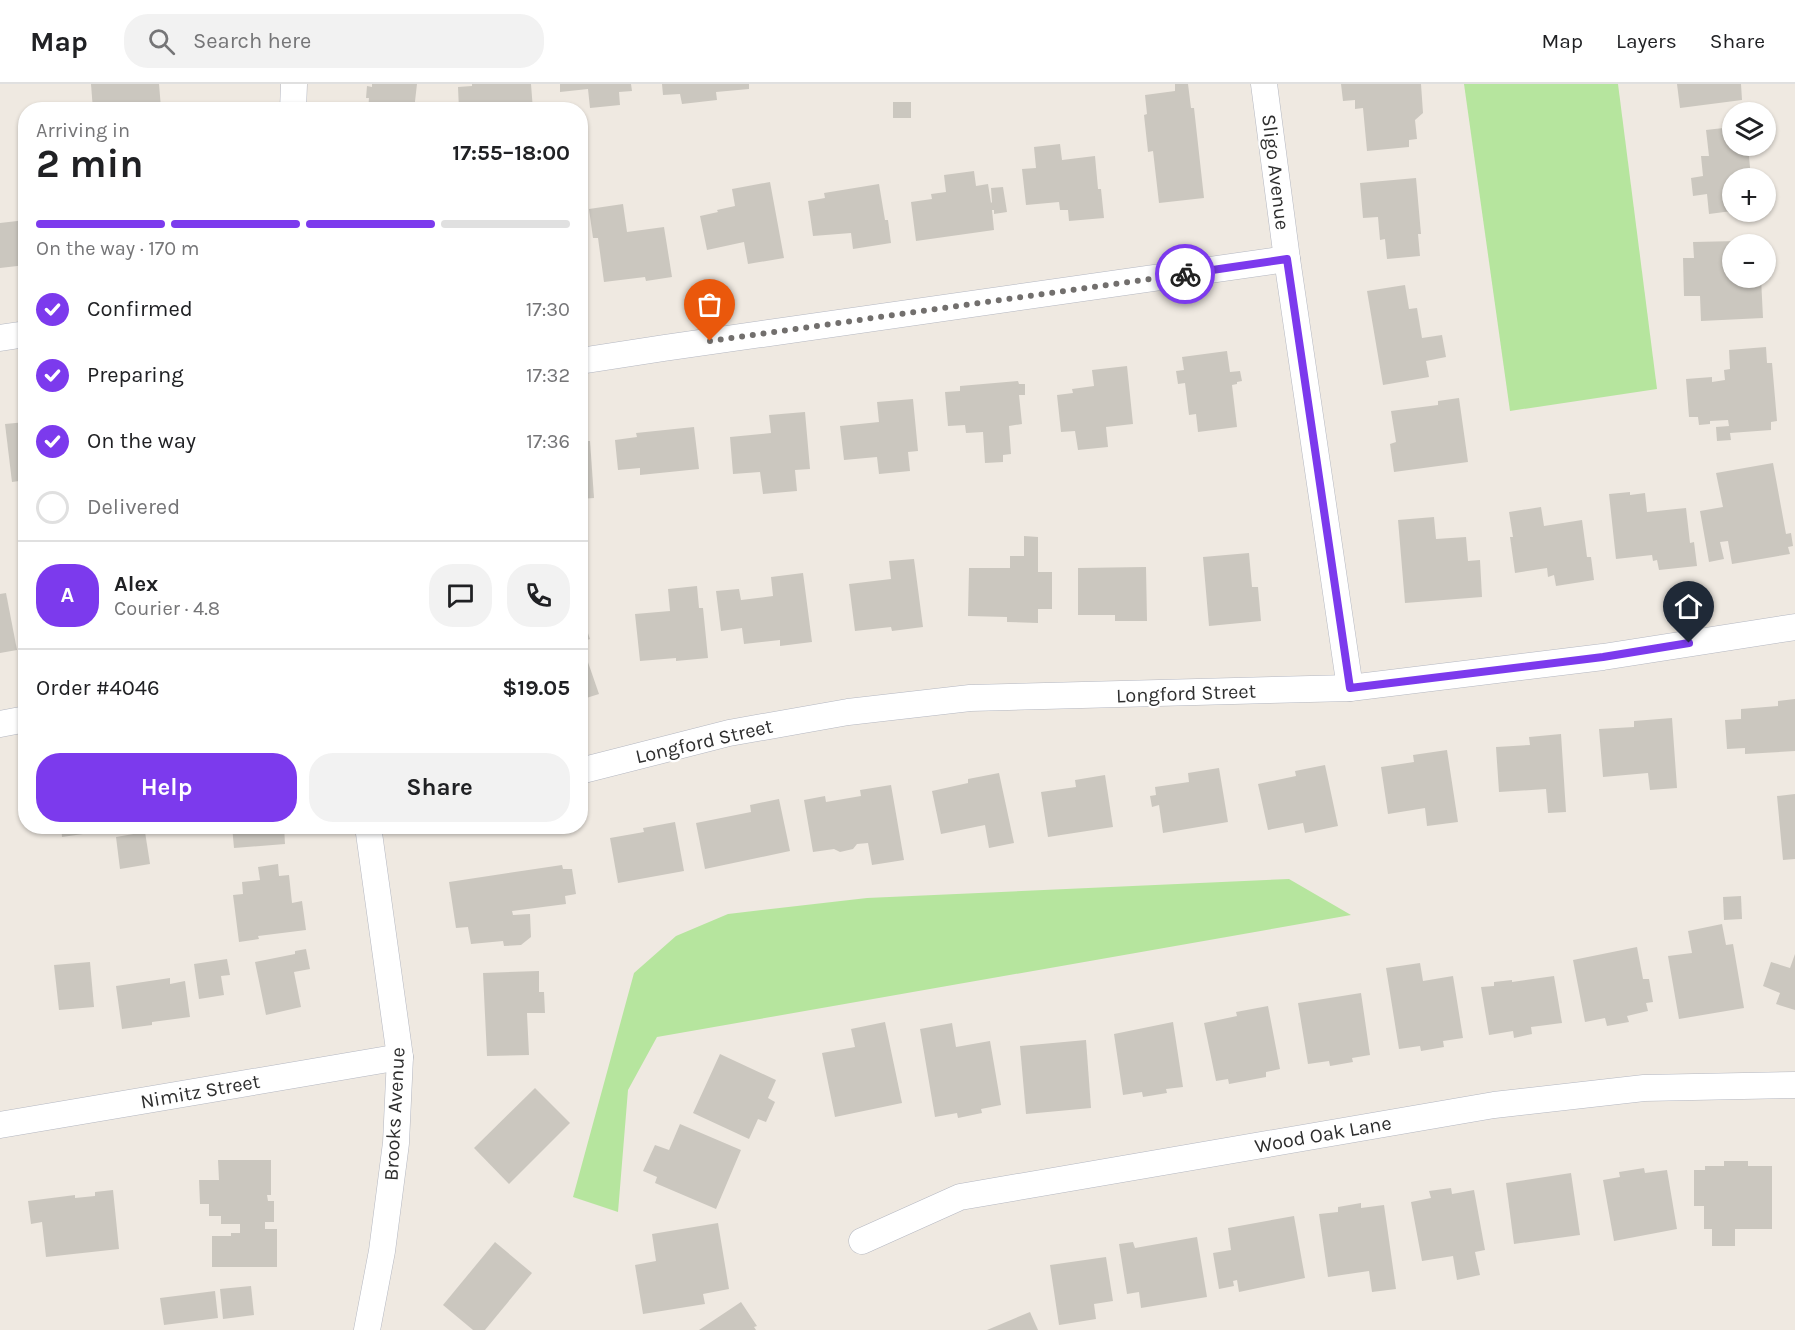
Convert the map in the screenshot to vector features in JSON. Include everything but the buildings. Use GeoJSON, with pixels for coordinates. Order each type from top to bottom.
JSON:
{"type":"FeatureCollection","features":[{"type":"Feature","properties":{"kind":"street"},"geometry":{"type":"LineString","coordinates":[[293,102],[294,84]]}},
{"type":"Feature","properties":{"kind":"street","name":"Sligo Avenue"},"geometry":{"type":"LineString","coordinates":[[1264,84],[1287,259],[1350,688]]}},
{"type":"Feature","properties":{"kind":"street"},"geometry":{"type":"LineString","coordinates":[[588,360],[1287,259]]}},
{"type":"Feature","properties":{"kind":"street"},"geometry":{"type":"LineString","coordinates":[[0,339],[18,336]]}},
{"type":"Feature","properties":{"kind":"street","name":"Longford Street"},"geometry":{"type":"LineString","coordinates":[[588,769],[729,733],[848,712],[970,698],[1350,688],[1603,657],[1795,627]]}},
{"type":"Feature","properties":{"kind":"street"},"geometry":{"type":"LineString","coordinates":[[0,724],[18,721]]}},
{"type":"Feature","properties":{"kind":"street","name":"Brooks Avenue"},"geometry":{"type":"LineString","coordinates":[[367,1330],[382,1251],[396,1143],[400,1057],[375,834]]}},
{"type":"Feature","properties":{"kind":"street","name":"Nimitz Street"},"geometry":{"type":"LineString","coordinates":[[0,1125],[400,1057]]}},
{"type":"Feature","properties":{"kind":"street","name":"Wood Oak Lane"},"geometry":{"type":"LineString","coordinates":[[862,1241],[960,1197],[1494,1105],[1644,1088],[1795,1085]]}},
{"type":"Feature","properties":{"kind":"green space"},"geometry":{"type":"Polygon","coordinates":[[[1464,84],[1618,84],[1657,389],[1510,411],[1464,84]]]}},
{"type":"Feature","properties":{"kind":"green space"},"geometry":{"type":"Polygon","coordinates":[[[1289,879],[1351,915],[657,1037],[628,1090],[618,1212],[573,1197],[634,973],[676,936],[728,914],[867,898],[1289,879]]]}},
{"type":"Feature","properties":{"kind":"way so far"},"geometry":{"type":"LineString","coordinates":[[710,341],[1185,274]]}},
{"type":"Feature","properties":{"kind":"route"},"geometry":{"type":"LineString","coordinates":[[1185,274],[1287,259],[1350,688],[1603,657],[1689,643]]}}]}
